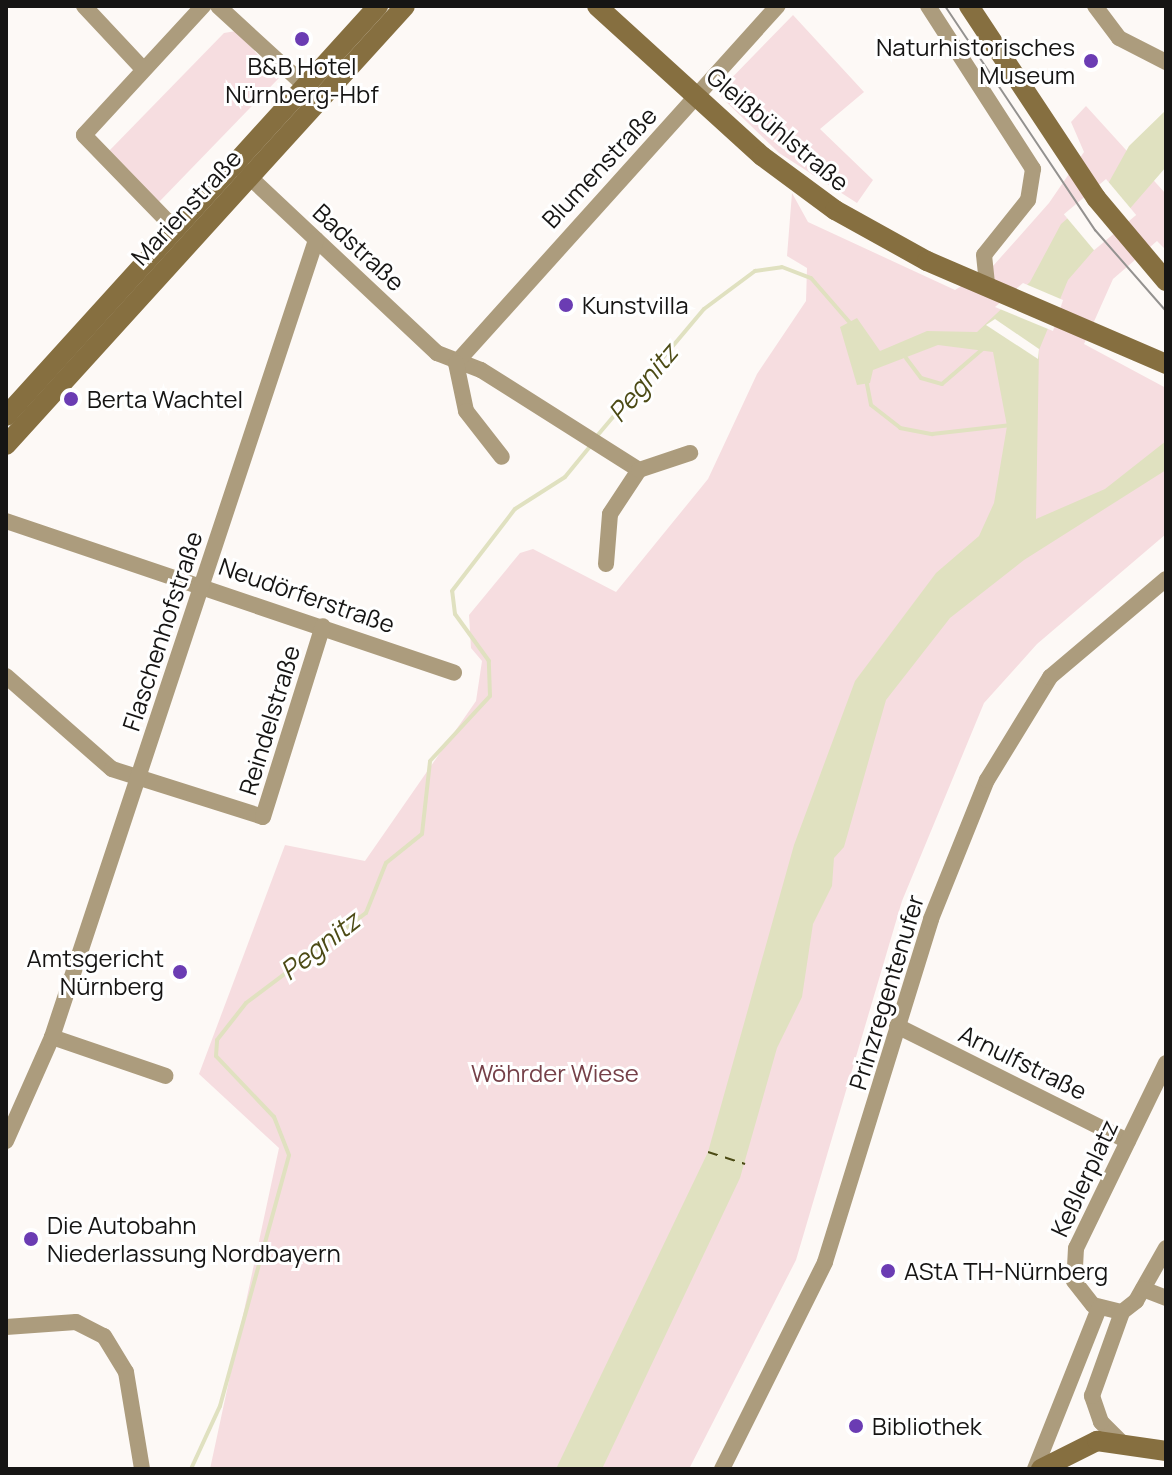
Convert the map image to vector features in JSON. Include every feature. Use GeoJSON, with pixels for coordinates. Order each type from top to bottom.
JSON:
{"type":"FeatureCollection","features":[{"type":"Feature","properties":{"kind":"main road","name":"Marienstraße"},"geometry":{"type":"LineString","coordinates":[[6,416],[232,161],[378,6]]}},
{"type":"Feature","properties":{"kind":"main road","name":"Marienstraße"},"geometry":{"type":"LineString","coordinates":[[6,445],[405,6]]}},
{"type":"Feature","properties":{"kind":"main road","name":"Gleißbühlstraße"},"geometry":{"type":"LineString","coordinates":[[597,6],[696,96],[823,202],[987,286],[1111,338]]}},
{"type":"Feature","properties":{"kind":"main road"},"geometry":{"type":"LineString","coordinates":[[969,6],[1074,167],[1141,254],[1166,281]]}},
{"type":"Feature","properties":{"kind":"main road"},"geometry":{"type":"LineString","coordinates":[[1111,338],[1166,350]]}},
{"type":"Feature","properties":{"kind":"main road"},"geometry":{"type":"LineString","coordinates":[[1111,338],[1166,364]]}},
{"type":"Feature","properties":{"kind":"main road"},"geometry":{"type":"LineString","coordinates":[[1041,1469],[1075,1447],[1120,1441],[1166,1451]]}},
{"type":"Feature","properties":{"kind":"street"},"geometry":{"type":"LineString","coordinates":[[84,6],[143,69]]}},
{"type":"Feature","properties":{"kind":"street"},"geometry":{"type":"LineString","coordinates":[[173,227],[84,135],[203,6]]}},
{"type":"Feature","properties":{"kind":"street"},"geometry":{"type":"LineString","coordinates":[[218,6],[303,84]]}},
{"type":"Feature","properties":{"kind":"street","name":"Blumenstraße"},"geometry":{"type":"LineString","coordinates":[[456,363],[778,6]]}},
{"type":"Feature","properties":{"kind":"street"},"geometry":{"type":"LineString","coordinates":[[1095,6],[1119,38],[1166,62]]}},
{"type":"Feature","properties":{"kind":"street"},"geometry":{"type":"LineString","coordinates":[[934,10],[1033,169],[1028,200],[984,255],[987,286]]}},
{"type":"Feature","properties":{"kind":"street","name":"Badstraße"},"geometry":{"type":"LineString","coordinates":[[232,161],[316,240],[456,363],[481,370],[639,470]]}},
{"type":"Feature","properties":{"kind":"street","name":"Flaschenhofstraße"},"geometry":{"type":"LineString","coordinates":[[6,1141],[52,1037],[316,240]]}},
{"type":"Feature","properties":{"kind":"street"},"geometry":{"type":"LineString","coordinates":[[456,363],[466,411],[502,457]]}},
{"type":"Feature","properties":{"kind":"street"},"geometry":{"type":"LineString","coordinates":[[606,564],[610,514],[639,470],[690,453]]}},
{"type":"Feature","properties":{"kind":"street","name":"Neudörferstraße"},"geometry":{"type":"LineString","coordinates":[[6,521],[203,585],[454,673]]}},
{"type":"Feature","properties":{"kind":"street","name":"Prinzregentenufer"},"geometry":{"type":"LineString","coordinates":[[722,1469],[825,1262],[931,919],[1007,740],[1068,658],[1166,579]]}},
{"type":"Feature","properties":{"kind":"street","name":"Reindelstraße"},"geometry":{"type":"LineString","coordinates":[[6,676],[101,763],[263,817],[323,626]]}},
{"type":"Feature","properties":{"kind":"street","name":"Arnulfstraße"},"geometry":{"type":"LineString","coordinates":[[897,1026],[1128,1141]]}},
{"type":"Feature","properties":{"kind":"street"},"geometry":{"type":"LineString","coordinates":[[52,1037],[166,1076]]}},
{"type":"Feature","properties":{"kind":"street","name":"Keßlerplatz"},"geometry":{"type":"LineString","coordinates":[[1099,1308],[1079,1292],[1074,1254],[1166,1063]]}},
{"type":"Feature","properties":{"kind":"street"},"geometry":{"type":"LineString","coordinates":[[1120,1441],[1101,1422],[1092,1396],[1122,1312],[1143,1289],[1166,1248]]}},
{"type":"Feature","properties":{"kind":"street"},"geometry":{"type":"LineString","coordinates":[[1143,1289],[1166,1298]]}},
{"type":"Feature","properties":{"kind":"street"},"geometry":{"type":"LineString","coordinates":[[1035,1469],[1099,1308],[1122,1312]]}},
{"type":"Feature","properties":{"kind":"street"},"geometry":{"type":"LineString","coordinates":[[6,1327],[76,1322],[104,1336],[126,1372],[142,1469]]}},
{"type":"Feature","properties":{"kind":"green space"},"geometry":{"type":"Polygon","coordinates":[[[793,15],[864,92],[820,129],[873,180],[857,203],[779,153],[717,93],[793,15]]]}},
{"type":"Feature","properties":{"kind":"green space"},"geometry":{"type":"Polygon","coordinates":[[[236,31],[279,78],[159,202],[108,152],[224,33],[236,31]]]}},
{"type":"Feature","properties":{"kind":"green space","name":"Wöhrder Wiese"},"geometry":{"type":"Polygon","coordinates":[[[1086,106],[1166,194],[1166,250],[1157,241],[1113,279],[1084,344],[1166,388],[1166,534],[1037,644],[984,703],[902,901],[796,1260],[689,1469],[210,1469],[279,1148],[199,1074],[285,845],[365,861],[476,701],[482,661],[471,648],[469,615],[520,553],[533,549],[616,592],[708,479],[757,374],[806,301],[807,268],[787,256],[792,193],[808,222],[955,290],[993,266],[1049,203],[1084,152],[1071,122],[1086,106]]]}},
{"type":"Feature","properties":{"kind":"shaded area"},"geometry":{"type":"Polygon","coordinates":[[[1166,110],[1166,167],[1068,280],[1039,350],[1036,519],[1105,489],[1166,441],[1166,470],[1024,560],[950,618],[886,700],[844,847],[834,858],[832,886],[813,924],[802,997],[777,1048],[740,1178],[602,1469],[556,1469],[708,1152],[794,845],[855,681],[936,573],[979,536],[994,503],[1007,426],[993,352],[938,345],[873,370],[870,383],[857,385],[840,327],[857,318],[880,351],[927,331],[977,332],[1030,282],[1061,224],[1109,182],[1129,146],[1166,110]]]}},
{"type":"Feature","properties":{"kind":"pier"},"geometry":{"type":"Polygon","coordinates":[[[1106,179],[1136,215],[1094,250],[1064,214],[1106,179]]]}},
{"type":"Feature","properties":{"kind":"pier"},"geometry":{"type":"Polygon","coordinates":[[[1023,283],[1063,300],[1053,331],[995,307],[1023,283]]]}},
{"type":"Feature","properties":{"kind":"pier"},"geometry":{"type":"Polygon","coordinates":[[[995,319],[1039,349],[1038,359],[986,325],[995,319]]]}},
{"type":"Feature","properties":{"kind":"waterway","name":"Pegnitz"},"geometry":{"type":"LineString","coordinates":[[597,436],[704,309],[755,271],[782,267],[811,278],[851,324]]}},
{"type":"Feature","properties":{"kind":"waterway"},"geometry":{"type":"LineString","coordinates":[[906,358],[921,378],[942,384],[985,347]]}},
{"type":"Feature","properties":{"kind":"waterway"},"geometry":{"type":"LineString","coordinates":[[866,379],[871,405],[900,428],[932,434],[1011,425]]}},
{"type":"Feature","properties":{"kind":"waterway","name":"Pegnitz"},"geometry":{"type":"LineString","coordinates":[[191,1469],[220,1406],[289,1155],[274,1117],[216,1056],[217,1040],[246,1003],[366,913],[386,863],[422,834],[430,761],[490,696],[489,661],[455,614],[452,591],[515,509],[565,477],[592,444]]}},
{"type":"Feature","properties":{"kind":"ferry route"},"geometry":{"type":"LineString","coordinates":[[708,1152],[745,1164]]}},
{"type":"Feature","properties":{"kind":"tram line"},"geometry":{"type":"LineString","coordinates":[[945,6],[1095,230],[1166,311]]}},
{"type":"Feature","properties":{"kind":"place","name":"B&B Hotel Nürnberg-Hbf"},"geometry":{"type":"Point","coordinates":[302,39]}},
{"type":"Feature","properties":{"kind":"place","name":"Naturhistorisches Museum"},"geometry":{"type":"Point","coordinates":[1091,61]}},
{"type":"Feature","properties":{"kind":"place","name":"Kunstvilla"},"geometry":{"type":"Point","coordinates":[566,305]}},
{"type":"Feature","properties":{"kind":"place","name":"Berta Wachtel"},"geometry":{"type":"Point","coordinates":[71,399]}},
{"type":"Feature","properties":{"kind":"place","name":"Amtsgericht Nürnberg"},"geometry":{"type":"Point","coordinates":[180,972]}},
{"type":"Feature","properties":{"kind":"place","name":"Die Autobahn Niederlassung Nordbayern"},"geometry":{"type":"Point","coordinates":[31,1239]}},
{"type":"Feature","properties":{"kind":"place","name":"AStA TH-Nürnberg"},"geometry":{"type":"Point","coordinates":[888,1271]}},
{"type":"Feature","properties":{"kind":"place","name":"Bibliothek"},"geometry":{"type":"Point","coordinates":[856,1426]}}]}
